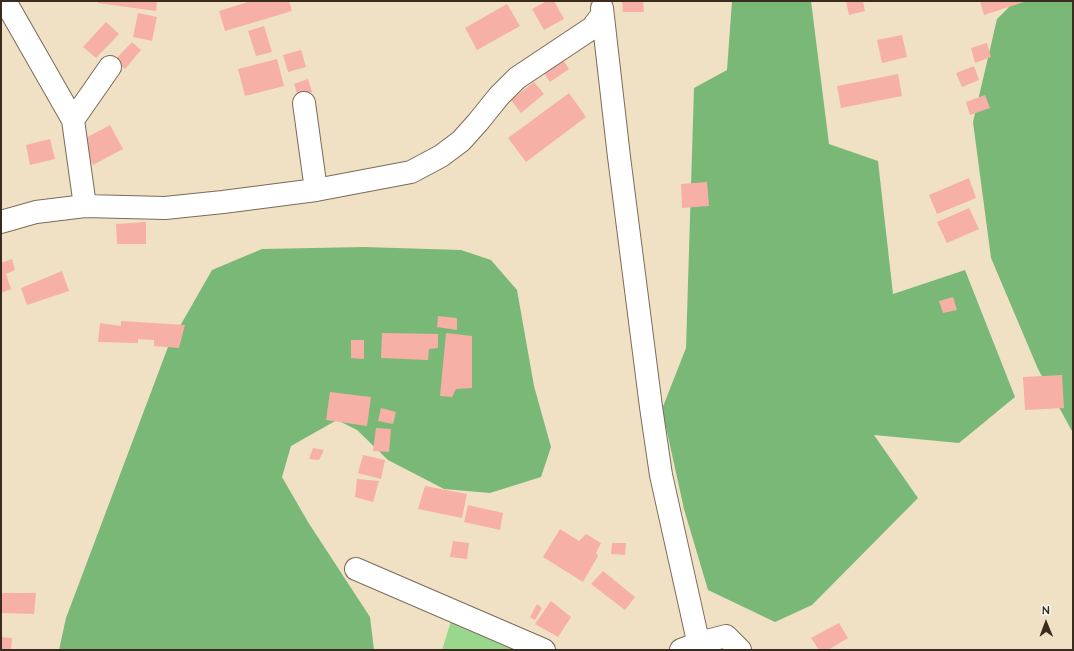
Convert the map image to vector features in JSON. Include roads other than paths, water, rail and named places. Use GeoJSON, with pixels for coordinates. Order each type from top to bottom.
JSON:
{"type":"FeatureCollection","features":[{"type":"Feature","properties":{"kind":"street"},"geometry":{"type":"LineString","coordinates":[[5,1],[73,120],[85,206]]}},
{"type":"Feature","properties":{"kind":"street"},"geometry":{"type":"LineString","coordinates":[[1,222],[36,212],[85,206],[165,208],[223,202],[316,190],[411,172],[441,156],[461,140],[499,96],[517,78],[592,28],[602,8]]}},
{"type":"Feature","properties":{"kind":"street"},"geometry":{"type":"LineString","coordinates":[[602,8],[650,407],[662,475],[680,559],[693,648],[726,636],[740,650]]}},
{"type":"Feature","properties":{"kind":"street"},"geometry":{"type":"LineString","coordinates":[[73,120],[110,67]]}},
{"type":"Feature","properties":{"kind":"street"},"geometry":{"type":"LineString","coordinates":[[304,103],[316,190]]}},
{"type":"Feature","properties":{"kind":"street"},"geometry":{"type":"LineString","coordinates":[[356,569],[544,650]]}}]}
